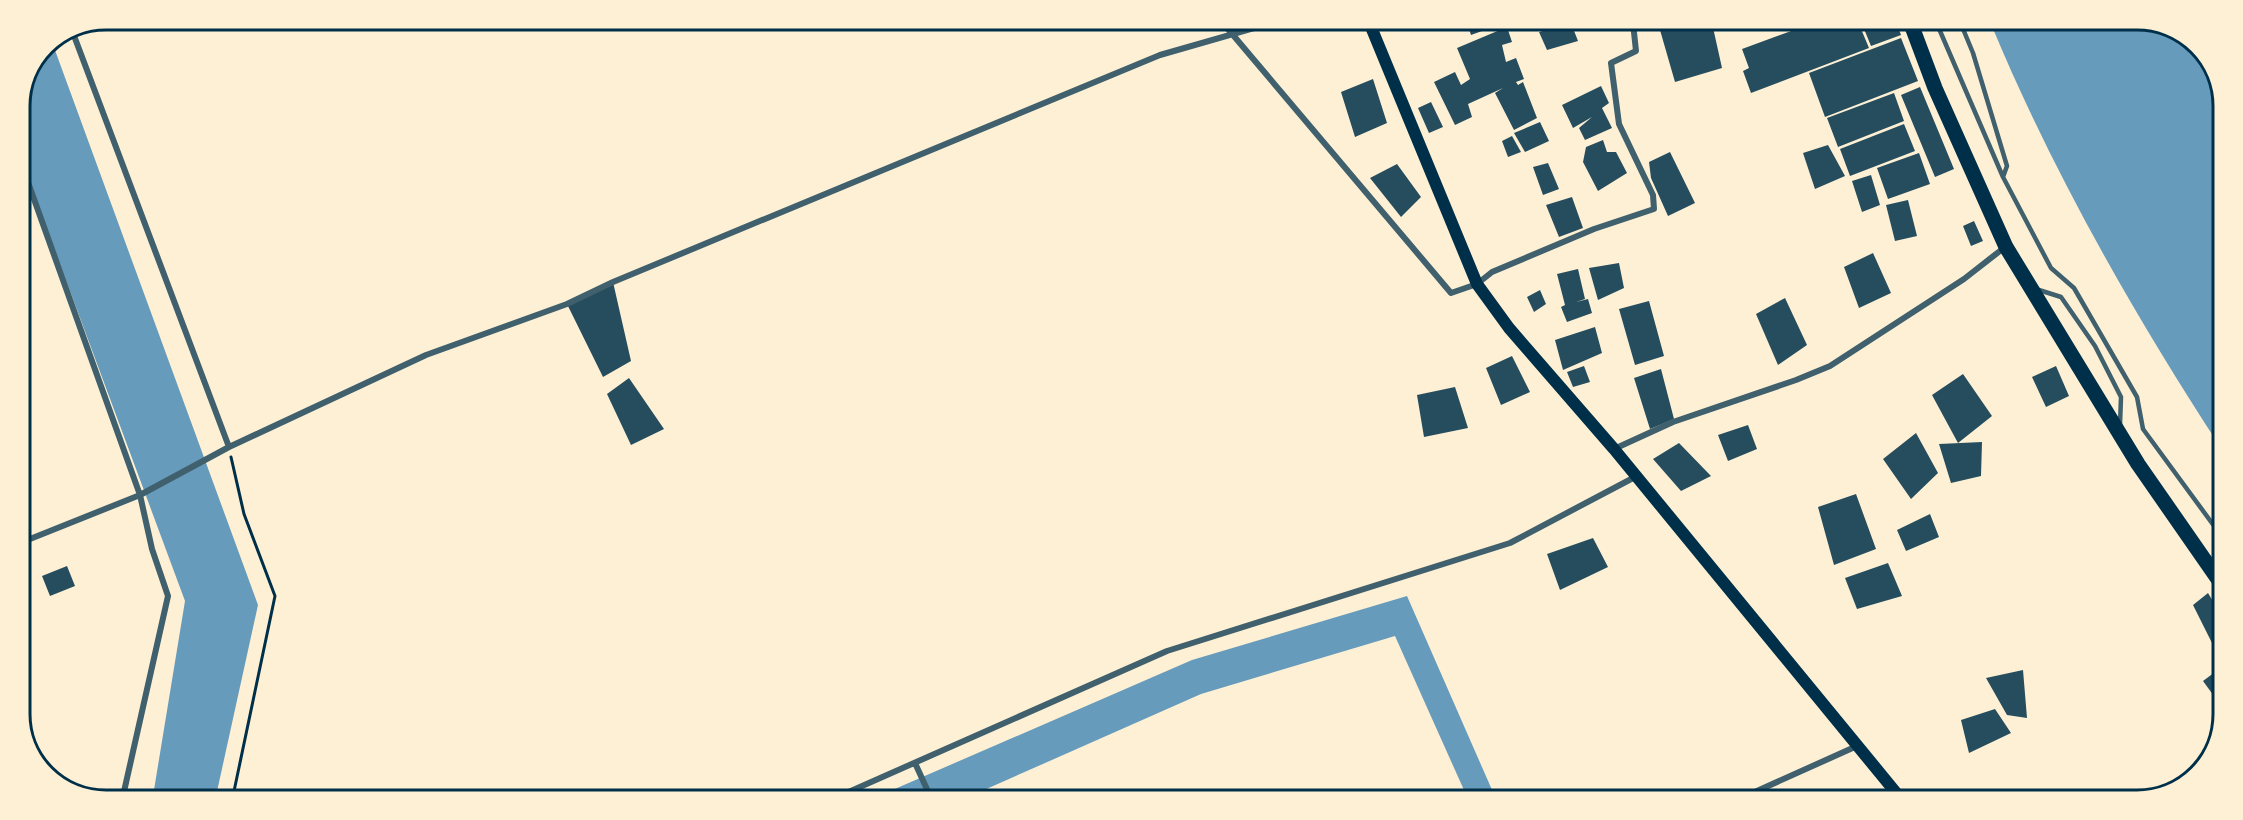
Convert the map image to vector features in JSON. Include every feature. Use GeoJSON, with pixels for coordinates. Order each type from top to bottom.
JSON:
{"type":"FeatureCollection","features":[{"type":"Feature","properties":{"kind":"main road"},"geometry":{"type":"LineString","coordinates":[[1372,30],[1478,284],[1509,327],[1614,449],[1894,790]]}},
{"type":"Feature","properties":{"kind":"main road"},"geometry":{"type":"LineString","coordinates":[[1913,30],[1935,88],[2006,247],[2120,434],[2213,572]]}},
{"type":"Feature","properties":{"kind":"street"},"geometry":{"type":"LineString","coordinates":[[1229,30],[1451,293],[1478,284],[1492,272],[1594,229],[1654,209],[1653,195],[1619,124],[1611,63],[1636,51],[1634,30]]}},
{"type":"Feature","properties":{"kind":"street"},"geometry":{"type":"LineString","coordinates":[[30,539],[140,495],[229,447],[426,356],[567,304],[613,282],[1160,55],[1243,30]]}},
{"type":"Feature","properties":{"kind":"street"},"geometry":{"type":"LineString","coordinates":[[75,37],[229,447]]}},
{"type":"Feature","properties":{"kind":"street"},"geometry":{"type":"LineString","coordinates":[[30,188],[140,495],[152,549],[168,596],[124,790]]}},
{"type":"Feature","properties":{"kind":"street"},"geometry":{"type":"LineString","coordinates":[[1614,449],[1673,422],[1830,366],[1964,279],[2006,247]]}},
{"type":"Feature","properties":{"kind":"street"},"geometry":{"type":"LineString","coordinates":[[853,790],[1167,651],[1510,543],[1635,477]]}},
{"type":"Feature","properties":{"kind":"street"},"geometry":{"type":"LineString","coordinates":[[1759,790],[1857,746]]}},
{"type":"Feature","properties":{"kind":"street"},"geometry":{"type":"LineString","coordinates":[[915,763],[927,790]]}},
{"type":"Feature","properties":{"kind":"lane"},"geometry":{"type":"LineString","coordinates":[[1940,30],[2004,177],[2051,268],[2074,288],[2137,398],[2143,429],[2213,524]]}},
{"type":"Feature","properties":{"kind":"lane"},"geometry":{"type":"LineString","coordinates":[[1963,30],[1973,53],[2007,166],[2004,177]]}},
{"type":"Feature","properties":{"kind":"lane"},"geometry":{"type":"LineString","coordinates":[[2031,288],[2061,297],[2095,346],[2121,397],[2120,434]]}},
{"type":"Feature","properties":{"kind":"lane"},"geometry":{"type":"LineString","coordinates":[[2095,346],[2104,341]]}},
{"type":"Feature","properties":{"kind":"path"},"geometry":{"type":"LineString","coordinates":[[229,447],[243,514],[275,596],[234,790]]}},
{"type":"Feature","properties":{"kind":"water"},"geometry":{"type":"Polygon","coordinates":[[[1994,30],[2152,31],[2175,40],[2191,52],[2203,68],[2212,91],[2213,101],[2213,436],[2157,346],[2096,241],[2015,79],[1994,30]]]}},
{"type":"Feature","properties":{"kind":"water"},"geometry":{"type":"Polygon","coordinates":[[[55,50],[258,605],[217,790],[154,790],[185,601],[30,183],[31,91],[43,64],[55,50]]]}},
{"type":"Feature","properties":{"kind":"water"},"geometry":{"type":"Polygon","coordinates":[[[1407,596],[1492,790],[1464,790],[1395,636],[1201,694],[984,790],[892,790],[1192,660],[1407,596]]]}},
{"type":"Feature","properties":{"kind":"building"},"geometry":{"type":"Polygon","coordinates":[[[1469,30],[1485,30],[1471,35],[1469,30]]]}},
{"type":"Feature","properties":{"kind":"building"},"geometry":{"type":"Polygon","coordinates":[[[1500,30],[1508,30],[1512,42],[1502,45],[1506,62],[1516,58],[1524,79],[1516,82],[1518,85],[1523,82],[1537,118],[1514,130],[1495,93],[1503,88],[1468,104],[1472,117],[1455,125],[1434,82],[1455,72],[1461,85],[1470,79],[1457,48],[1500,30]]]}},
{"type":"Feature","properties":{"kind":"building"},"geometry":{"type":"Polygon","coordinates":[[[1574,30],[1578,41],[1547,50],[1539,32],[1574,30]]]}},
{"type":"Feature","properties":{"kind":"building"},"geometry":{"type":"Polygon","coordinates":[[[1660,30],[1714,30],[1722,68],[1675,82],[1660,30]]]}},
{"type":"Feature","properties":{"kind":"building"},"geometry":{"type":"Polygon","coordinates":[[[1794,30],[1862,30],[1869,48],[1751,93],[1743,71],[1749,68],[1742,49],[1794,30]]]}},
{"type":"Feature","properties":{"kind":"building"},"geometry":{"type":"Polygon","coordinates":[[[1864,30],[1899,30],[1901,35],[1871,46],[1864,30]]]}},
{"type":"Feature","properties":{"kind":"building"},"geometry":{"type":"Polygon","coordinates":[[[1901,38],[1918,81],[1825,117],[1809,73],[1901,38]]]}},
{"type":"Feature","properties":{"kind":"building"},"geometry":{"type":"Polygon","coordinates":[[[1373,79],[1387,123],[1355,137],[1341,92],[1373,79]]]}},
{"type":"Feature","properties":{"kind":"building"},"geometry":{"type":"Polygon","coordinates":[[[1601,86],[1609,103],[1602,108],[1612,128],[1585,140],[1579,128],[1592,117],[1573,128],[1562,105],[1601,86]]]}},
{"type":"Feature","properties":{"kind":"building"},"geometry":{"type":"Polygon","coordinates":[[[1920,87],[1954,169],[1935,177],[1901,95],[1920,87]]]}},
{"type":"Feature","properties":{"kind":"building"},"geometry":{"type":"Polygon","coordinates":[[[1894,93],[1904,121],[1838,147],[1827,118],[1894,93]]]}},
{"type":"Feature","properties":{"kind":"building"},"geometry":{"type":"Polygon","coordinates":[[[1431,102],[1443,127],[1429,133],[1418,108],[1431,102]]]}},
{"type":"Feature","properties":{"kind":"building"},"geometry":{"type":"Polygon","coordinates":[[[1540,122],[1549,141],[1525,152],[1514,133],[1540,122]]]}},
{"type":"Feature","properties":{"kind":"building"},"geometry":{"type":"Polygon","coordinates":[[[1904,124],[1915,151],[1850,176],[1840,149],[1904,124]]]}},
{"type":"Feature","properties":{"kind":"building"},"geometry":{"type":"Polygon","coordinates":[[[1512,136],[1521,152],[1508,157],[1502,141],[1512,136]]]}},
{"type":"Feature","properties":{"kind":"building"},"geometry":{"type":"Polygon","coordinates":[[[1603,140],[1607,152],[1616,152],[1627,173],[1598,191],[1583,162],[1586,147],[1603,140]]]}},
{"type":"Feature","properties":{"kind":"building"},"geometry":{"type":"Polygon","coordinates":[[[1828,145],[1845,176],[1815,189],[1803,153],[1828,145]]]}},
{"type":"Feature","properties":{"kind":"building"},"geometry":{"type":"Polygon","coordinates":[[[1670,152],[1695,203],[1668,216],[1651,178],[1649,162],[1670,152]]]}},
{"type":"Feature","properties":{"kind":"building"},"geometry":{"type":"Polygon","coordinates":[[[1919,153],[1930,184],[1888,199],[1877,168],[1919,153]]]}},
{"type":"Feature","properties":{"kind":"building"},"geometry":{"type":"Polygon","coordinates":[[[1548,163],[1559,189],[1543,195],[1533,167],[1548,163]]]}},
{"type":"Feature","properties":{"kind":"building"},"geometry":{"type":"Polygon","coordinates":[[[1397,164],[1421,197],[1401,217],[1370,178],[1397,164]]]}},
{"type":"Feature","properties":{"kind":"building"},"geometry":{"type":"Polygon","coordinates":[[[1871,175],[1880,205],[1862,212],[1852,181],[1871,175]]]}},
{"type":"Feature","properties":{"kind":"building"},"geometry":{"type":"Polygon","coordinates":[[[1572,197],[1583,228],[1559,237],[1546,205],[1572,197]]]}},
{"type":"Feature","properties":{"kind":"building"},"geometry":{"type":"Polygon","coordinates":[[[1908,200],[1917,236],[1895,241],[1886,205],[1908,200]]]}},
{"type":"Feature","properties":{"kind":"building"},"geometry":{"type":"Polygon","coordinates":[[[1974,221],[1983,241],[1971,246],[1963,226],[1974,221]]]}},
{"type":"Feature","properties":{"kind":"building"},"geometry":{"type":"Polygon","coordinates":[[[1873,253],[1891,293],[1859,308],[1844,267],[1873,253]]]}},
{"type":"Feature","properties":{"kind":"building"},"geometry":{"type":"Polygon","coordinates":[[[1619,263],[1624,288],[1598,300],[1589,268],[1619,263]]]}},
{"type":"Feature","properties":{"kind":"building"},"geometry":{"type":"Polygon","coordinates":[[[1578,269],[1585,299],[1576,302],[1588,299],[1592,313],[1567,322],[1561,307],[1565,305],[1557,274],[1578,269]]]}},
{"type":"Feature","properties":{"kind":"building"},"geometry":{"type":"Polygon","coordinates":[[[613,282],[631,361],[603,377],[567,304],[613,282]]]}},
{"type":"Feature","properties":{"kind":"building"},"geometry":{"type":"Polygon","coordinates":[[[1540,290],[1546,304],[1534,312],[1527,297],[1540,290]]]}},
{"type":"Feature","properties":{"kind":"building"},"geometry":{"type":"Polygon","coordinates":[[[1785,298],[1807,345],[1778,365],[1756,314],[1785,298]]]}},
{"type":"Feature","properties":{"kind":"building"},"geometry":{"type":"Polygon","coordinates":[[[1649,301],[1664,356],[1635,365],[1619,309],[1649,301]]]}},
{"type":"Feature","properties":{"kind":"building"},"geometry":{"type":"Polygon","coordinates":[[[1595,327],[1602,353],[1563,370],[1555,340],[1595,327]]]}},
{"type":"Feature","properties":{"kind":"building"},"geometry":{"type":"Polygon","coordinates":[[[1512,356],[1530,392],[1501,405],[1486,368],[1512,356]]]}},
{"type":"Feature","properties":{"kind":"building"},"geometry":{"type":"Polygon","coordinates":[[[1584,366],[1590,382],[1573,387],[1567,372],[1584,366]]]}},
{"type":"Feature","properties":{"kind":"building"},"geometry":{"type":"Polygon","coordinates":[[[2056,366],[2069,396],[2046,407],[2032,377],[2056,366]]]}},
{"type":"Feature","properties":{"kind":"building"},"geometry":{"type":"Polygon","coordinates":[[[1661,369],[1674,419],[1650,429],[1634,378],[1661,369]]]}},
{"type":"Feature","properties":{"kind":"building"},"geometry":{"type":"Polygon","coordinates":[[[1963,374],[1992,416],[1958,443],[1932,395],[1963,374]]]}},
{"type":"Feature","properties":{"kind":"building"},"geometry":{"type":"Polygon","coordinates":[[[629,378],[664,429],[631,445],[607,394],[629,378]]]}},
{"type":"Feature","properties":{"kind":"building"},"geometry":{"type":"Polygon","coordinates":[[[1455,387],[1468,428],[1424,437],[1417,395],[1455,387]]]}},
{"type":"Feature","properties":{"kind":"building"},"geometry":{"type":"Polygon","coordinates":[[[1748,425],[1757,449],[1728,461],[1718,435],[1748,425]]]}},
{"type":"Feature","properties":{"kind":"building"},"geometry":{"type":"Polygon","coordinates":[[[1916,433],[1938,473],[1911,499],[1883,459],[1916,433]]]}},
{"type":"Feature","properties":{"kind":"building"},"geometry":{"type":"Polygon","coordinates":[[[1982,442],[1981,476],[1951,483],[1939,444],[1982,442]]]}},
{"type":"Feature","properties":{"kind":"building"},"geometry":{"type":"Polygon","coordinates":[[[1679,443],[1711,476],[1681,491],[1653,459],[1679,443]]]}},
{"type":"Feature","properties":{"kind":"building"},"geometry":{"type":"Polygon","coordinates":[[[1856,494],[1876,549],[1834,565],[1818,507],[1856,494]]]}},
{"type":"Feature","properties":{"kind":"building"},"geometry":{"type":"Polygon","coordinates":[[[1930,514],[1939,537],[1906,551],[1897,530],[1930,514]]]}},
{"type":"Feature","properties":{"kind":"building"},"geometry":{"type":"Polygon","coordinates":[[[1593,538],[1608,567],[1560,590],[1547,554],[1593,538]]]}},
{"type":"Feature","properties":{"kind":"building"},"geometry":{"type":"Polygon","coordinates":[[[1888,563],[1902,596],[1857,609],[1845,578],[1888,563]]]}},
{"type":"Feature","properties":{"kind":"building"},"geometry":{"type":"Polygon","coordinates":[[[67,566],[75,586],[50,596],[42,576],[67,566]]]}},
{"type":"Feature","properties":{"kind":"building"},"geometry":{"type":"Polygon","coordinates":[[[2208,593],[2213,601],[2213,645],[2193,605],[2208,593]]]}},
{"type":"Feature","properties":{"kind":"building"},"geometry":{"type":"Polygon","coordinates":[[[2023,670],[2027,718],[2007,715],[1986,678],[2023,670]]]}},
{"type":"Feature","properties":{"kind":"building"},"geometry":{"type":"Polygon","coordinates":[[[2213,674],[2213,695],[2203,681],[2213,674]]]}},
{"type":"Feature","properties":{"kind":"building"},"geometry":{"type":"Polygon","coordinates":[[[1995,709],[2011,733],[1969,753],[1961,720],[1995,709]]]}}]}
